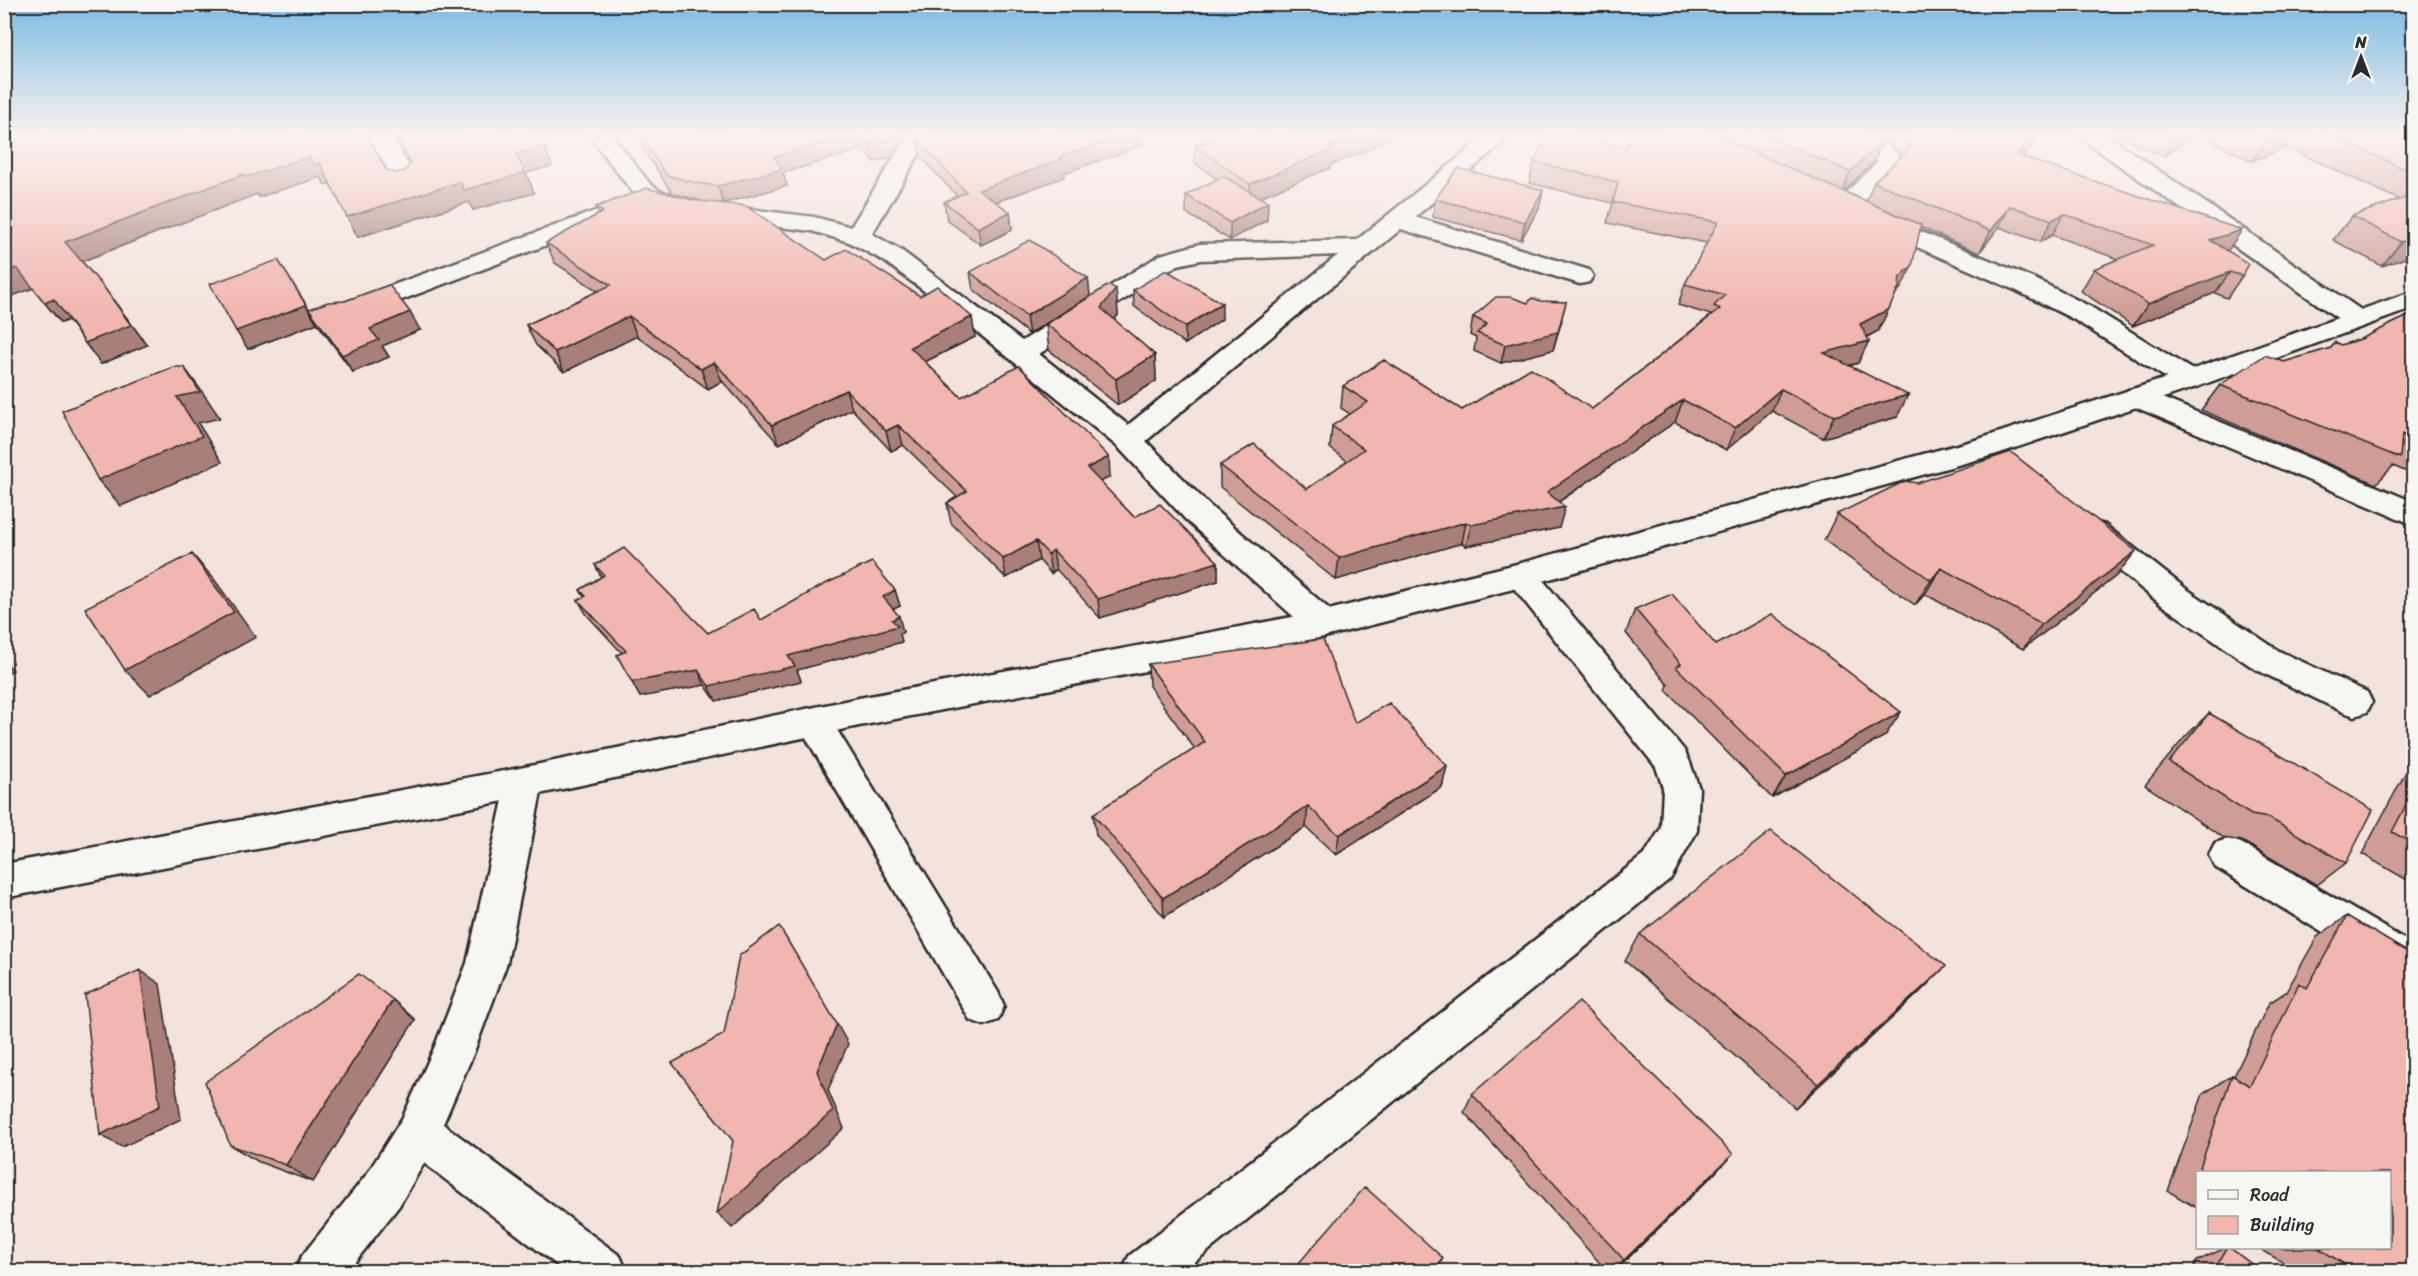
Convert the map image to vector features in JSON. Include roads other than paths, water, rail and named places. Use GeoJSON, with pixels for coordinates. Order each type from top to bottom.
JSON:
{"type":"FeatureCollection","features":[{"type":"Feature","properties":{"kind":"street"},"geometry":{"type":"LineString","coordinates":[[650,195],[699,210],[814,224],[858,237],[893,256],[964,308],[1128,440],[1199,514],[1324,624]]}},
{"type":"Feature","properties":{"kind":"street"},"geometry":{"type":"LineString","coordinates":[[858,237],[883,195]]}},
{"type":"Feature","properties":{"kind":"street"},"geometry":{"type":"LineString","coordinates":[[1128,440],[1429,195]]}},
{"type":"Feature","properties":{"kind":"street"},"geometry":{"type":"LineString","coordinates":[[1845,195],[1834,202],[2063,303],[2118,334],[2188,380]]}},
{"type":"Feature","properties":{"kind":"street"},"geometry":{"type":"LineString","coordinates":[[2177,195],[2355,318]]}},
{"type":"Feature","properties":{"kind":"street"},"geometry":{"type":"LineString","coordinates":[[346,311],[653,197]]}},
{"type":"Feature","properties":{"kind":"street"},"geometry":{"type":"LineString","coordinates":[[1398,220],[1580,276]]}},
{"type":"Feature","properties":{"kind":"street"},"geometry":{"type":"LineString","coordinates":[[1020,354],[1169,260],[1181,256],[1200,252],[1364,247]]}},
{"type":"Feature","properties":{"kind":"street"},"geometry":{"type":"LineString","coordinates":[[4,880],[525,782],[814,722],[1324,624],[1521,575],[1987,447],[2188,380],[2355,318],[2414,299]]}},
{"type":"Feature","properties":{"kind":"street"},"geometry":{"type":"LineString","coordinates":[[2138,397],[2414,514]]}},
{"type":"Feature","properties":{"kind":"street"},"geometry":{"type":"LineString","coordinates":[[1987,447],[2015,469]]}},
{"type":"Feature","properties":{"kind":"street"},"geometry":{"type":"LineString","coordinates":[[2071,514],[2174,597],[2267,660],[2355,702]]}},
{"type":"Feature","properties":{"kind":"street"},"geometry":{"type":"LineString","coordinates":[[1144,1272],[1658,866],[1679,831],[1682,788],[1671,760],[1521,575]]}},
{"type":"Feature","properties":{"kind":"street"},"geometry":{"type":"LineString","coordinates":[[814,722],[984,1006]]}},
{"type":"Feature","properties":{"kind":"street"},"geometry":{"type":"LineString","coordinates":[[318,1272],[382,1190],[418,1132],[453,1052],[487,963],[525,782]]}},
{"type":"Feature","properties":{"kind":"street"},"geometry":{"type":"LineString","coordinates":[[2228,855],[2414,967]]}},
{"type":"Feature","properties":{"kind":"street"},"geometry":{"type":"LineString","coordinates":[[418,1132],[604,1272]]}}]}
